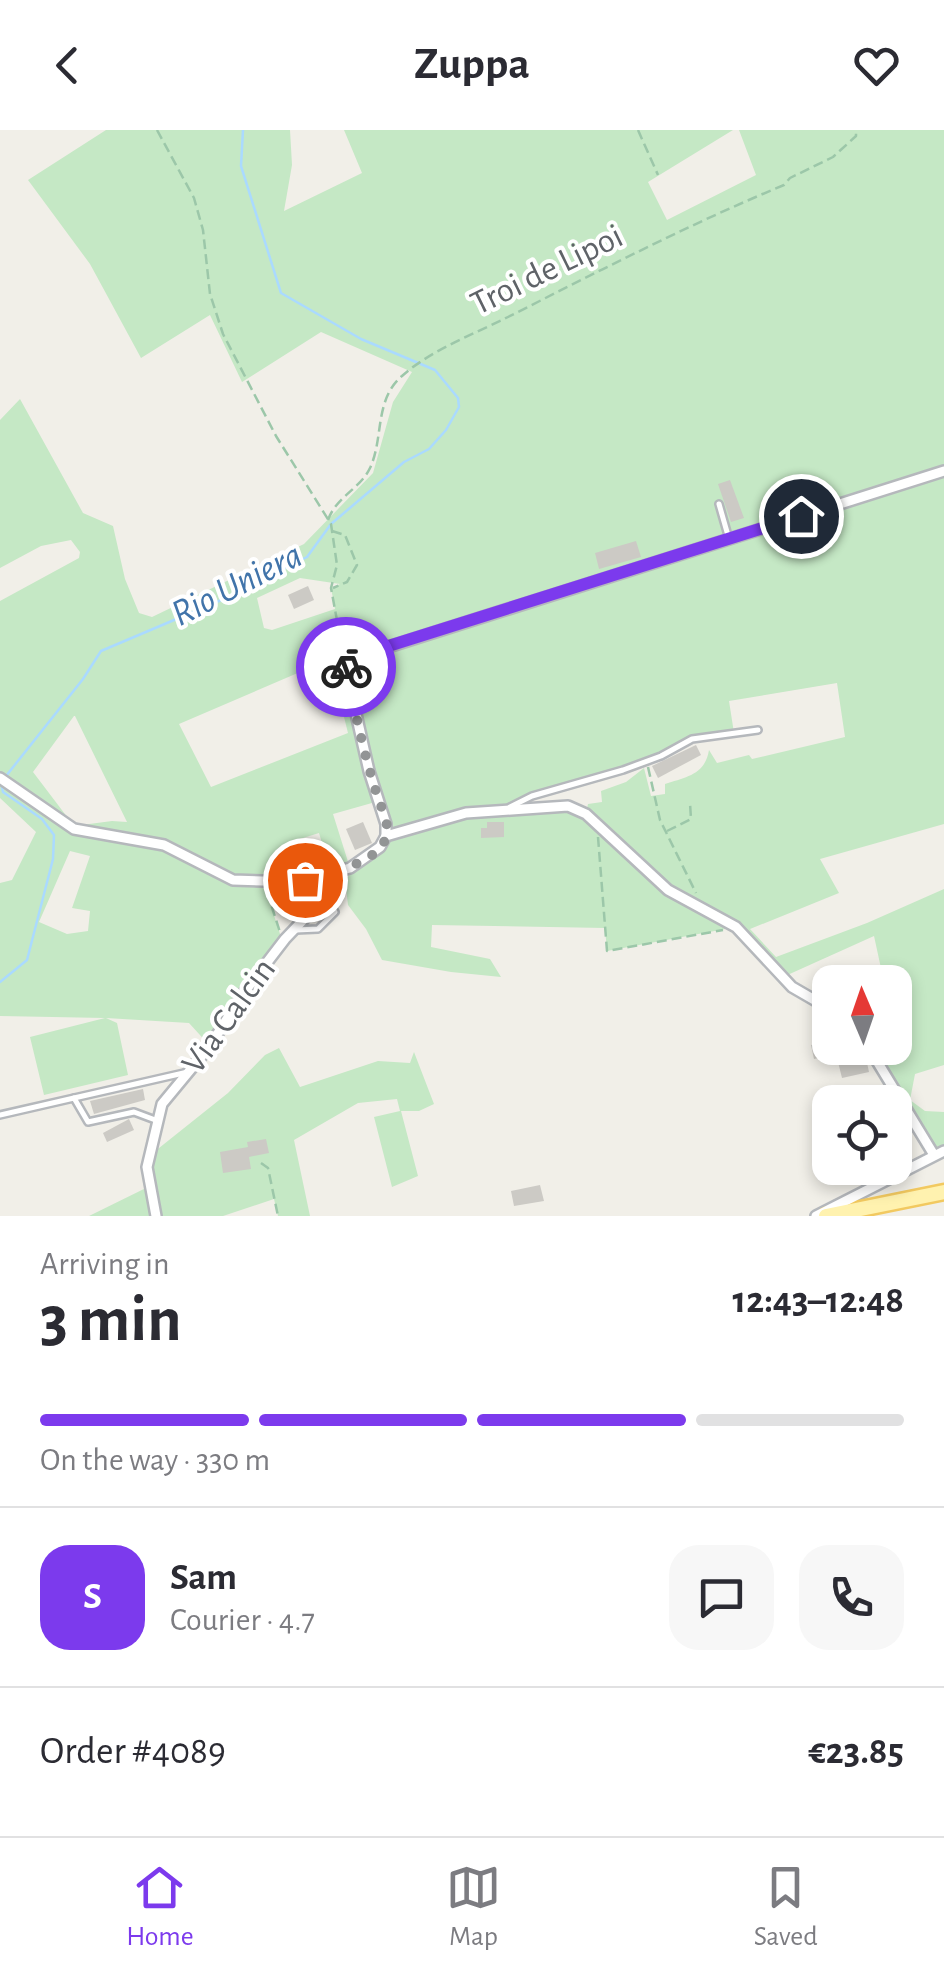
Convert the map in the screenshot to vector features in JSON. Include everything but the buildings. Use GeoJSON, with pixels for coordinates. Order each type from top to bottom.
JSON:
{"type":"FeatureCollection","features":[{"type":"Feature","properties":{"kind":"main road"},"geometry":{"type":"LineString","coordinates":[[826,1216],[944,1192]]}},
{"type":"Feature","properties":{"kind":"street"},"geometry":{"type":"LineString","coordinates":[[386,836],[344,660],[944,472]]}},
{"type":"Feature","properties":{"kind":"street"},"geometry":{"type":"LineString","coordinates":[[4,780],[74,829],[164,845],[233,880],[298,882],[340,870]]}},
{"type":"Feature","properties":{"kind":"street","name":"Via Calcin"},"geometry":{"type":"LineString","coordinates":[[156,1216],[147,1168],[162,1104],[282,943],[325,898],[340,870],[350,868],[380,847],[386,836],[466,813],[568,806],[586,814]]}},
{"type":"Feature","properties":{"kind":"street"},"geometry":{"type":"LineString","coordinates":[[586,814],[668,890],[736,927],[792,986],[812,998]]}},
{"type":"Feature","properties":{"kind":"street"},"geometry":{"type":"LineString","coordinates":[[816,1216],[939,1153],[880,1065]]}},
{"type":"Feature","properties":{"kind":"lane"},"geometry":{"type":"LineString","coordinates":[[719,504],[729,539]]}},
{"type":"Feature","properties":{"kind":"lane"},"geometry":{"type":"LineString","coordinates":[[503,810],[532,796],[646,762],[692,739],[758,730]]}},
{"type":"Feature","properties":{"kind":"lane"},"geometry":{"type":"LineString","coordinates":[[293,930],[318,930],[335,912],[325,898]]}},
{"type":"Feature","properties":{"kind":"lane"},"geometry":{"type":"LineString","coordinates":[[0,1115],[188,1072]]}},
{"type":"Feature","properties":{"kind":"lane"},"geometry":{"type":"LineString","coordinates":[[74,1098],[88,1122],[134,1112],[158,1121]]}},
{"type":"Feature","properties":{"kind":"path"},"geometry":{"type":"LineString","coordinates":[[157,130],[194,198],[203,230],[210,294],[223,334],[276,436],[332,530],[338,565],[331,588],[344,660]]}},
{"type":"Feature","properties":{"kind":"path"},"geometry":{"type":"LineString","coordinates":[[638,130],[658,175]]}},
{"type":"Feature","properties":{"kind":"path","name":"Troi de Lipoi"},"geometry":{"type":"LineString","coordinates":[[328,520],[341,498],[372,466],[384,404],[400,376],[438,352],[723,210],[784,186],[790,178],[833,157],[856,136],[856,130]]}},
{"type":"Feature","properties":{"kind":"path"},"geometry":{"type":"LineString","coordinates":[[331,588],[347,582],[357,565],[345,535],[332,530]]}},
{"type":"Feature","properties":{"kind":"path"},"geometry":{"type":"LineString","coordinates":[[646,762],[660,820],[703,908]]}},
{"type":"Feature","properties":{"kind":"path"},"geometry":{"type":"LineString","coordinates":[[666,832],[691,820],[690,803]]}},
{"type":"Feature","properties":{"kind":"path"},"geometry":{"type":"LineString","coordinates":[[586,814],[598,836],[607,951],[736,927]]}},
{"type":"Feature","properties":{"kind":"path"},"geometry":{"type":"LineString","coordinates":[[263,881],[282,943]]}},
{"type":"Feature","properties":{"kind":"path"},"geometry":{"type":"LineString","coordinates":[[261,1163],[268,1168],[278,1216]]}},
{"type":"Feature","properties":{"kind":"green space"},"geometry":{"type":"Polygon","coordinates":[[[106,130],[290,130],[292,165],[284,211],[362,173],[344,130],[733,130],[648,182],[667,220],[756,175],[739,130],[944,130],[944,824],[820,859],[839,893],[750,929],[776,957],[944,889],[944,1065],[915,1074],[912,1090],[912,1085],[892,1085],[881,1066],[912,1065],[912,965],[880,965],[874,936],[783,977],[736,927],[607,951],[605,928],[432,925],[431,947],[490,959],[501,977],[382,960],[348,905],[345,879],[389,842],[375,772],[371,774],[379,801],[333,814],[350,868],[331,873],[319,833],[287,843],[305,880],[263,881],[281,937],[210,1046],[189,1023],[106,1018],[117,1023],[128,1075],[44,1095],[30,1037],[105,1018],[0,1016],[0,883],[12,880],[36,832],[0,798],[0,601],[79,558],[80,552],[71,540],[41,546],[0,568],[0,420],[20,399],[83,513],[113,526],[125,579],[139,613],[152,617],[304,544],[373,473],[393,402],[412,372],[321,332],[242,382],[210,315],[141,358],[90,264],[28,180],[106,130]],[[300,578],[257,598],[264,628],[272,630],[335,609],[331,588],[340,584],[300,578]],[[335,657],[179,724],[211,787],[348,733],[335,681],[342,673],[335,657]],[[837,683],[729,701],[734,733],[692,739],[661,756],[505,810],[568,806],[586,813],[588,804],[602,802],[601,791],[626,782],[644,768],[651,796],[665,794],[665,784],[699,770],[709,750],[717,763],[749,755],[752,759],[845,737],[837,683]],[[75,716],[33,772],[74,826],[127,822],[75,716]],[[70,851],[39,922],[67,934],[88,931],[90,911],[72,908],[90,856],[70,851]]]}},
{"type":"Feature","properties":{"kind":"green space"},"geometry":{"type":"Polygon","coordinates":[[[279,1048],[300,1087],[378,1061],[410,1063],[414,1052],[434,1104],[419,1111],[401,1111],[418,1176],[392,1187],[374,1117],[400,1111],[397,1099],[358,1103],[294,1140],[310,1216],[278,1216],[274,1199],[223,1216],[89,1216],[150,1186],[149,1156],[228,1093],[265,1055],[279,1048]]]}},
{"type":"Feature","properties":{"kind":"green space"},"geometry":{"type":"Polygon","coordinates":[[[912,1101],[925,1111],[944,1112],[944,1151],[934,1155],[912,1118],[912,1101]]]}},
{"type":"Feature","properties":{"kind":"waterway","name":"Rio Uniera"},"geometry":{"type":"LineString","coordinates":[[6,776],[101,651],[226,598],[307,557],[331,524],[404,462],[429,449],[459,407],[458,398],[435,370],[361,339],[281,293],[241,166],[243,130]]}},
{"type":"Feature","properties":{"kind":"waterway","name":"Rio Uniera"},"geometry":{"type":"LineString","coordinates":[[0,982],[27,960],[53,859],[54,835],[42,819],[3,792],[1,783]]}},
{"type":"Feature","properties":{"kind":"way so far"},"geometry":{"type":"LineString","coordinates":[[305,880],[350,868],[380,847],[386,836],[346,667]]}},
{"type":"Feature","properties":{"kind":"route"},"geometry":{"type":"LineString","coordinates":[[346,667],[344,660],[801,516]]}}]}
